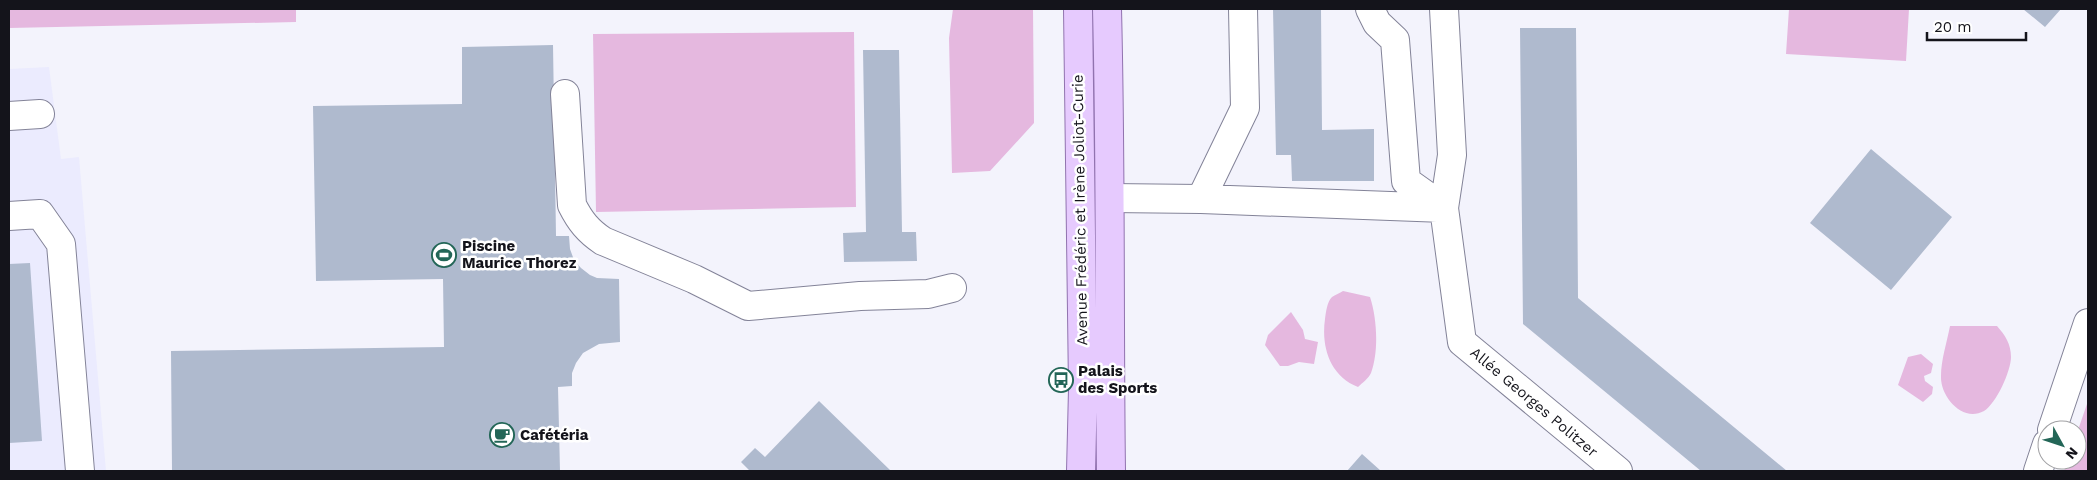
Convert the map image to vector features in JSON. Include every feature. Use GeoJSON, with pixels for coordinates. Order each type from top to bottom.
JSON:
{"type":"FeatureCollection","features":[{"type":"Feature","properties":{"kind":"main road","name":"Avenue Frédéric et Irène Joliot-Curie"},"geometry":{"type":"LineString","coordinates":[[1078,9],[1083,389],[1081,471]]}},
{"type":"Feature","properties":{"kind":"main road","name":"Avenue Frédéric et Irène Joliot-Curie"},"geometry":{"type":"LineString","coordinates":[[1107,9],[1111,471]]}},
{"type":"Feature","properties":{"kind":"street"},"geometry":{"type":"LineString","coordinates":[[1201,199],[1245,108],[1243,9]]}},
{"type":"Feature","properties":{"kind":"street"},"geometry":{"type":"LineString","coordinates":[[1384,9],[1370,9],[1377,23],[1395,40],[1406,181],[1444,208]]}},
{"type":"Feature","properties":{"kind":"street","name":"Allée Georges Politzer"},"geometry":{"type":"LineString","coordinates":[[1444,9],[1452,155],[1444,208],[1462,342],[1618,471]]}},
{"type":"Feature","properties":{"kind":"street"},"geometry":{"type":"LineString","coordinates":[[565,94],[572,205],[590,233],[603,240],[748,306],[860,296],[928,294],[952,288]]}},
{"type":"Feature","properties":{"kind":"street"},"geometry":{"type":"LineString","coordinates":[[9,116],[40,114]]}},
{"type":"Feature","properties":{"kind":"street"},"geometry":{"type":"LineString","coordinates":[[1110,198],[1201,199],[1444,208]]}},
{"type":"Feature","properties":{"kind":"street"},"geometry":{"type":"LineString","coordinates":[[9,216],[40,214],[61,244],[80,471]]}},
{"type":"Feature","properties":{"kind":"street"},"geometry":{"type":"LineString","coordinates":[[2055,420],[2088,323]]}},
{"type":"Feature","properties":{"kind":"shaded area"},"geometry":{"type":"Polygon","coordinates":[[[9,9],[296,9],[296,22],[9,28],[9,9]]]}},
{"type":"Feature","properties":{"kind":"shaded area"},"geometry":{"type":"Polygon","coordinates":[[[953,9],[1033,9],[1034,123],[990,171],[952,173],[949,38],[953,9]]]}},
{"type":"Feature","properties":{"kind":"shaded area"},"geometry":{"type":"Polygon","coordinates":[[[1789,9],[1909,9],[1906,61],[1786,54],[1789,9]]]}},
{"type":"Feature","properties":{"kind":"shaded area"},"geometry":{"type":"Polygon","coordinates":[[[854,32],[856,207],[596,212],[593,34],[854,32]]]}},
{"type":"Feature","properties":{"kind":"shaded area"},"geometry":{"type":"Polygon","coordinates":[[[49,67],[61,159],[79,157],[106,471],[9,471],[9,69],[49,67]]]}},
{"type":"Feature","properties":{"kind":"shaded area"},"geometry":{"type":"Polygon","coordinates":[[[1343,291],[1370,297],[1374,315],[1376,345],[1374,364],[1370,375],[1358,387],[1340,376],[1326,350],[1324,330],[1328,304],[1332,297],[1343,291]]]}},
{"type":"Feature","properties":{"kind":"shaded area"},"geometry":{"type":"Polygon","coordinates":[[[1291,312],[1303,330],[1305,339],[1318,342],[1314,364],[1299,362],[1288,366],[1280,366],[1265,345],[1268,335],[1291,312]]]}},
{"type":"Feature","properties":{"kind":"shaded area"},"geometry":{"type":"Polygon","coordinates":[[[1950,326],[1997,326],[2009,344],[2011,352],[2010,363],[2006,378],[1998,395],[1989,407],[1976,414],[1968,413],[1954,406],[1944,392],[1941,370],[1950,326]]]}},
{"type":"Feature","properties":{"kind":"shaded area"},"geometry":{"type":"Polygon","coordinates":[[[1921,354],[1933,364],[1931,373],[1924,376],[1925,381],[1933,387],[1932,394],[1923,402],[1898,385],[1908,357],[1921,354]]]}},
{"type":"Feature","properties":{"kind":"shaded area"},"geometry":{"type":"Polygon","coordinates":[[[2088,401],[2088,471],[2064,471],[2087,470],[2087,420],[2081,420],[2088,401]]]}},
{"type":"Feature","properties":{"kind":"building"},"geometry":{"type":"Polygon","coordinates":[[[1273,9],[1321,9],[1322,130],[1374,129],[1374,181],[1292,181],[1291,155],[1276,155],[1273,9]]]}},
{"type":"Feature","properties":{"kind":"building"},"geometry":{"type":"Polygon","coordinates":[[[2023,9],[2061,9],[2045,27],[2023,9]]]}},
{"type":"Feature","properties":{"kind":"building"},"geometry":{"type":"Polygon","coordinates":[[[1520,28],[1576,28],[1578,298],[1787,471],[1701,471],[1523,324],[1520,28]]]}},
{"type":"Feature","properties":{"kind":"building","name":"Piscine Maurice Thorez"},"geometry":{"type":"Polygon","coordinates":[[[553,45],[556,236],[569,236],[570,249],[574,260],[590,275],[597,278],[619,279],[620,342],[599,344],[583,353],[572,373],[572,386],[558,387],[560,471],[172,471],[171,351],[444,347],[443,279],[316,281],[313,106],[462,104],[462,47],[553,45]]]}},
{"type":"Feature","properties":{"kind":"building"},"geometry":{"type":"Polygon","coordinates":[[[863,50],[899,50],[902,232],[916,232],[917,261],[844,262],[843,233],[866,232],[863,50]]]}},
{"type":"Feature","properties":{"kind":"building"},"geometry":{"type":"Polygon","coordinates":[[[1871,149],[1952,217],[1891,290],[1810,223],[1871,149]]]}},
{"type":"Feature","properties":{"kind":"building"},"geometry":{"type":"Polygon","coordinates":[[[30,263],[42,441],[9,443],[9,264],[30,263]]]}},
{"type":"Feature","properties":{"kind":"building"},"geometry":{"type":"Polygon","coordinates":[[[819,401],[891,471],[750,471],[741,462],[755,448],[765,457],[819,401]]]}},
{"type":"Feature","properties":{"kind":"building"},"geometry":{"type":"Polygon","coordinates":[[[1362,454],[1381,471],[1347,471],[1362,454]]]}},
{"type":"Feature","properties":{"kind":"place","name":"Piscine Maurice Thorez"},"geometry":{"type":"Point","coordinates":[444,255]}},
{"type":"Feature","properties":{"kind":"place","name":"Palais des Sports"},"geometry":{"type":"Point","coordinates":[1061,380]}},
{"type":"Feature","properties":{"kind":"place","name":"Cafétéria"},"geometry":{"type":"Point","coordinates":[502,435]}}]}
